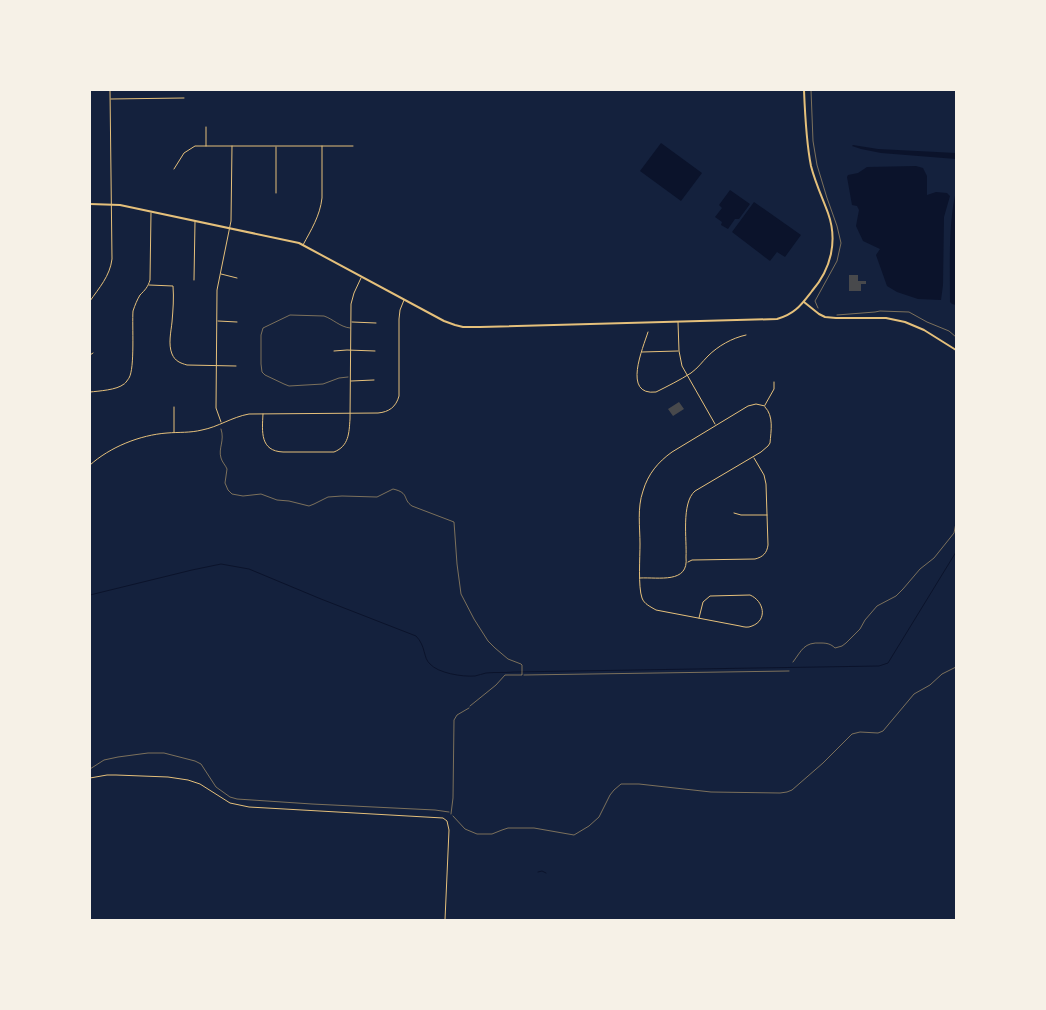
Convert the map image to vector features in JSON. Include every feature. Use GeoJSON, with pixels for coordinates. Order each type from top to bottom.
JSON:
{"type":"FeatureCollection","features":[{"type":"Feature","properties":{"kind":"street"},"geometry":{"type":"LineString","coordinates":[[90,301],[104,281],[111,264],[110,90]]}},
{"type":"Feature","properties":{"kind":"street"},"geometry":{"type":"LineString","coordinates":[[90,204],[112,204],[303,245],[449,324],[463,326],[777,319],[797,310],[804,302],[823,276],[830,262],[833,244],[829,215],[815,181],[812,168],[806,128],[804,90]]}},
{"type":"Feature","properties":{"kind":"street"},"geometry":{"type":"LineString","coordinates":[[111,99],[184,98]]}},
{"type":"Feature","properties":{"kind":"street"},"geometry":{"type":"LineString","coordinates":[[206,127],[206,146]]}},
{"type":"Feature","properties":{"kind":"street"},"geometry":{"type":"LineString","coordinates":[[174,170],[184,153],[195,146],[354,146]]}},
{"type":"Feature","properties":{"kind":"street"},"geometry":{"type":"LineString","coordinates":[[222,423],[216,408],[217,290],[230,228],[232,146]]}},
{"type":"Feature","properties":{"kind":"street"},"geometry":{"type":"LineString","coordinates":[[276,146],[276,193]]}},
{"type":"Feature","properties":{"kind":"street"},"geometry":{"type":"LineString","coordinates":[[303,245],[321,207],[322,146]]}},
{"type":"Feature","properties":{"kind":"street"},"geometry":{"type":"LineString","coordinates":[[90,392],[115,388],[125,384],[130,377],[132,366],[132,311],[140,295],[149,285],[151,273],[151,212]]}},
{"type":"Feature","properties":{"kind":"street"},"geometry":{"type":"LineString","coordinates":[[194,280],[195,221]]}},
{"type":"Feature","properties":{"kind":"street"},"geometry":{"type":"LineString","coordinates":[[220,273],[237,278]]}},
{"type":"Feature","properties":{"kind":"street"},"geometry":{"type":"LineString","coordinates":[[263,414],[263,438],[268,446],[276,451],[334,452],[340,449],[348,439],[351,304],[362,277]]}},
{"type":"Feature","properties":{"kind":"street"},"geometry":{"type":"LineString","coordinates":[[149,285],[173,286],[170,347],[172,354],[180,363],[187,365],[236,366]]}},
{"type":"Feature","properties":{"kind":"street"},"geometry":{"type":"LineString","coordinates":[[90,465],[108,452],[128,442],[155,434],[203,430],[241,416],[384,412],[392,408],[397,403],[399,396],[399,319],[404,299]]}},
{"type":"Feature","properties":{"kind":"street"},"geometry":{"type":"LineString","coordinates":[[804,302],[825,317],[886,318],[905,322],[924,330],[956,350]]}},
{"type":"Feature","properties":{"kind":"street"},"geometry":{"type":"LineString","coordinates":[[217,321],[237,322]]}},
{"type":"Feature","properties":{"kind":"street"},"geometry":{"type":"LineString","coordinates":[[351,322],[376,323]]}},
{"type":"Feature","properties":{"kind":"street"},"geometry":{"type":"LineString","coordinates":[[678,322],[679,351],[682,366],[716,425]]}},
{"type":"Feature","properties":{"kind":"street"},"geometry":{"type":"LineString","coordinates":[[648,332],[638,362],[637,376],[638,383],[642,389],[650,393],[656,392],[687,375],[700,366],[720,346],[738,336],[746,335]]}},
{"type":"Feature","properties":{"kind":"street"},"geometry":{"type":"LineString","coordinates":[[334,351],[375,351]]}},
{"type":"Feature","properties":{"kind":"street"},"geometry":{"type":"LineString","coordinates":[[642,352],[679,351]]}},
{"type":"Feature","properties":{"kind":"street"},"geometry":{"type":"LineString","coordinates":[[90,355],[94,353]]}},
{"type":"Feature","properties":{"kind":"street"},"geometry":{"type":"LineString","coordinates":[[350,381],[374,380]]}},
{"type":"Feature","properties":{"kind":"street"},"geometry":{"type":"LineString","coordinates":[[765,406],[774,389],[774,382]]}},
{"type":"Feature","properties":{"kind":"street"},"geometry":{"type":"LineString","coordinates":[[688,563],[686,557],[686,512],[691,494],[768,446],[770,443],[771,416],[765,406],[756,404],[748,406],[679,447],[654,468],[643,489],[640,504],[640,578],[641,596],[646,604],[656,610],[740,626],[751,627],[760,620],[763,611],[759,601],[750,595],[710,596],[704,602],[699,618]]}},
{"type":"Feature","properties":{"kind":"street"},"geometry":{"type":"LineString","coordinates":[[174,407],[174,432]]}},
{"type":"Feature","properties":{"kind":"street"},"geometry":{"type":"LineString","coordinates":[[640,578],[674,577],[682,574],[688,563],[692,560],[755,560],[766,552],[768,545],[766,480],[753,456]]}},
{"type":"Feature","properties":{"kind":"street"},"geometry":{"type":"LineString","coordinates":[[734,513],[741,515],[768,515]]}},
{"type":"Feature","properties":{"kind":"street"},"geometry":{"type":"LineString","coordinates":[[90,778],[107,775],[178,778],[198,783],[226,801],[238,806],[440,817],[448,821],[449,830],[445,920]]}},
{"type":"Feature","properties":{"kind":"lane"},"geometry":{"type":"LineString","coordinates":[[350,377],[339,378],[322,384],[289,386],[284,384],[265,375],[261,369],[261,335],[263,328],[290,315],[324,316],[345,328],[351,328]]}},
{"type":"Feature","properties":{"kind":"lane"},"geometry":{"type":"LineString","coordinates":[[451,814],[454,720],[457,715],[468,708]]}},
{"type":"Feature","properties":{"kind":"path"},"geometry":{"type":"LineString","coordinates":[[811,90],[813,141],[817,165],[841,243],[837,261],[815,301],[820,311]]}},
{"type":"Feature","properties":{"kind":"path"},"geometry":{"type":"LineString","coordinates":[[836,315],[880,311],[909,312],[956,336]]}},
{"type":"Feature","properties":{"kind":"path"},"geometry":{"type":"LineString","coordinates":[[220,427],[223,438],[221,458],[228,469],[225,483],[232,494],[247,496],[261,494],[277,500],[309,506],[328,496],[378,497],[393,489],[401,491],[412,506],[454,522],[461,594],[490,644],[508,659],[520,663],[522,674]]}},
{"type":"Feature","properties":{"kind":"path"},"geometry":{"type":"LineString","coordinates":[[793,662],[807,644],[812,642],[828,643],[835,648],[846,643],[860,629],[877,606],[896,596],[920,569],[934,558],[954,533],[956,523]]}},
{"type":"Feature","properties":{"kind":"path"},"geometry":{"type":"LineString","coordinates":[[90,769],[104,760],[156,752],[186,758],[201,764],[216,788],[237,799],[447,811],[465,829],[477,834],[487,835],[508,828],[534,828],[574,835],[599,817],[610,795],[621,784],[639,784],[711,792],[780,793],[792,790],[824,764],[852,734],[860,732],[878,733],[883,731],[914,694],[930,685],[942,674],[956,667]]}},
{"type":"Feature","properties":{"kind":"path"},"geometry":{"type":"LineString","coordinates":[[468,708],[496,686],[505,675],[789,671]]}},
{"type":"Feature","properties":{"kind":"water"},"geometry":{"type":"Polygon","coordinates":[[[661,143],[702,173],[681,201],[640,171],[661,143]]]}},
{"type":"Feature","properties":{"kind":"water"},"geometry":{"type":"Polygon","coordinates":[[[853,145],[878,149],[956,153],[956,159],[881,153],[861,149],[853,145]]]}},
{"type":"Feature","properties":{"kind":"water"},"geometry":{"type":"Polygon","coordinates":[[[916,166],[923,168],[927,176],[927,195],[936,192],[947,193],[950,196],[944,217],[941,300],[918,299],[897,292],[887,286],[876,255],[880,249],[863,241],[856,226],[859,210],[857,206],[852,205],[848,175],[858,173],[867,167],[916,166]]]}},
{"type":"Feature","properties":{"kind":"water"},"geometry":{"type":"Polygon","coordinates":[[[730,190],[750,204],[739,219],[735,219],[728,229],[721,225],[722,222],[715,217],[722,208],[719,205],[730,190]]]}},
{"type":"Feature","properties":{"kind":"water"},"geometry":{"type":"Polygon","coordinates":[[[956,191],[956,305],[950,302],[950,261],[953,204],[956,191]]]}},
{"type":"Feature","properties":{"kind":"water"},"geometry":{"type":"Polygon","coordinates":[[[754,202],[801,235],[785,257],[777,252],[770,261],[732,232],[754,202]]]}},
{"type":"Feature","properties":{"kind":"building"},"geometry":{"type":"Polygon","coordinates":[[[849,275],[858,275],[858,281],[866,281],[866,284],[861,284],[861,291],[849,291],[849,275]]]}},
{"type":"Feature","properties":{"kind":"building"},"geometry":{"type":"Polygon","coordinates":[[[679,402],[684,409],[673,416],[668,409],[679,402]]]}},
{"type":"Feature","properties":{"kind":"waterway"},"geometry":{"type":"LineString","coordinates":[[90,595],[221,564],[249,569],[416,636],[426,658],[434,667],[444,672],[464,676],[514,672],[879,666],[888,663],[956,552]]}},
{"type":"Feature","properties":{"kind":"waterway"},"geometry":{"type":"LineString","coordinates":[[538,872],[546,873]]}}]}
